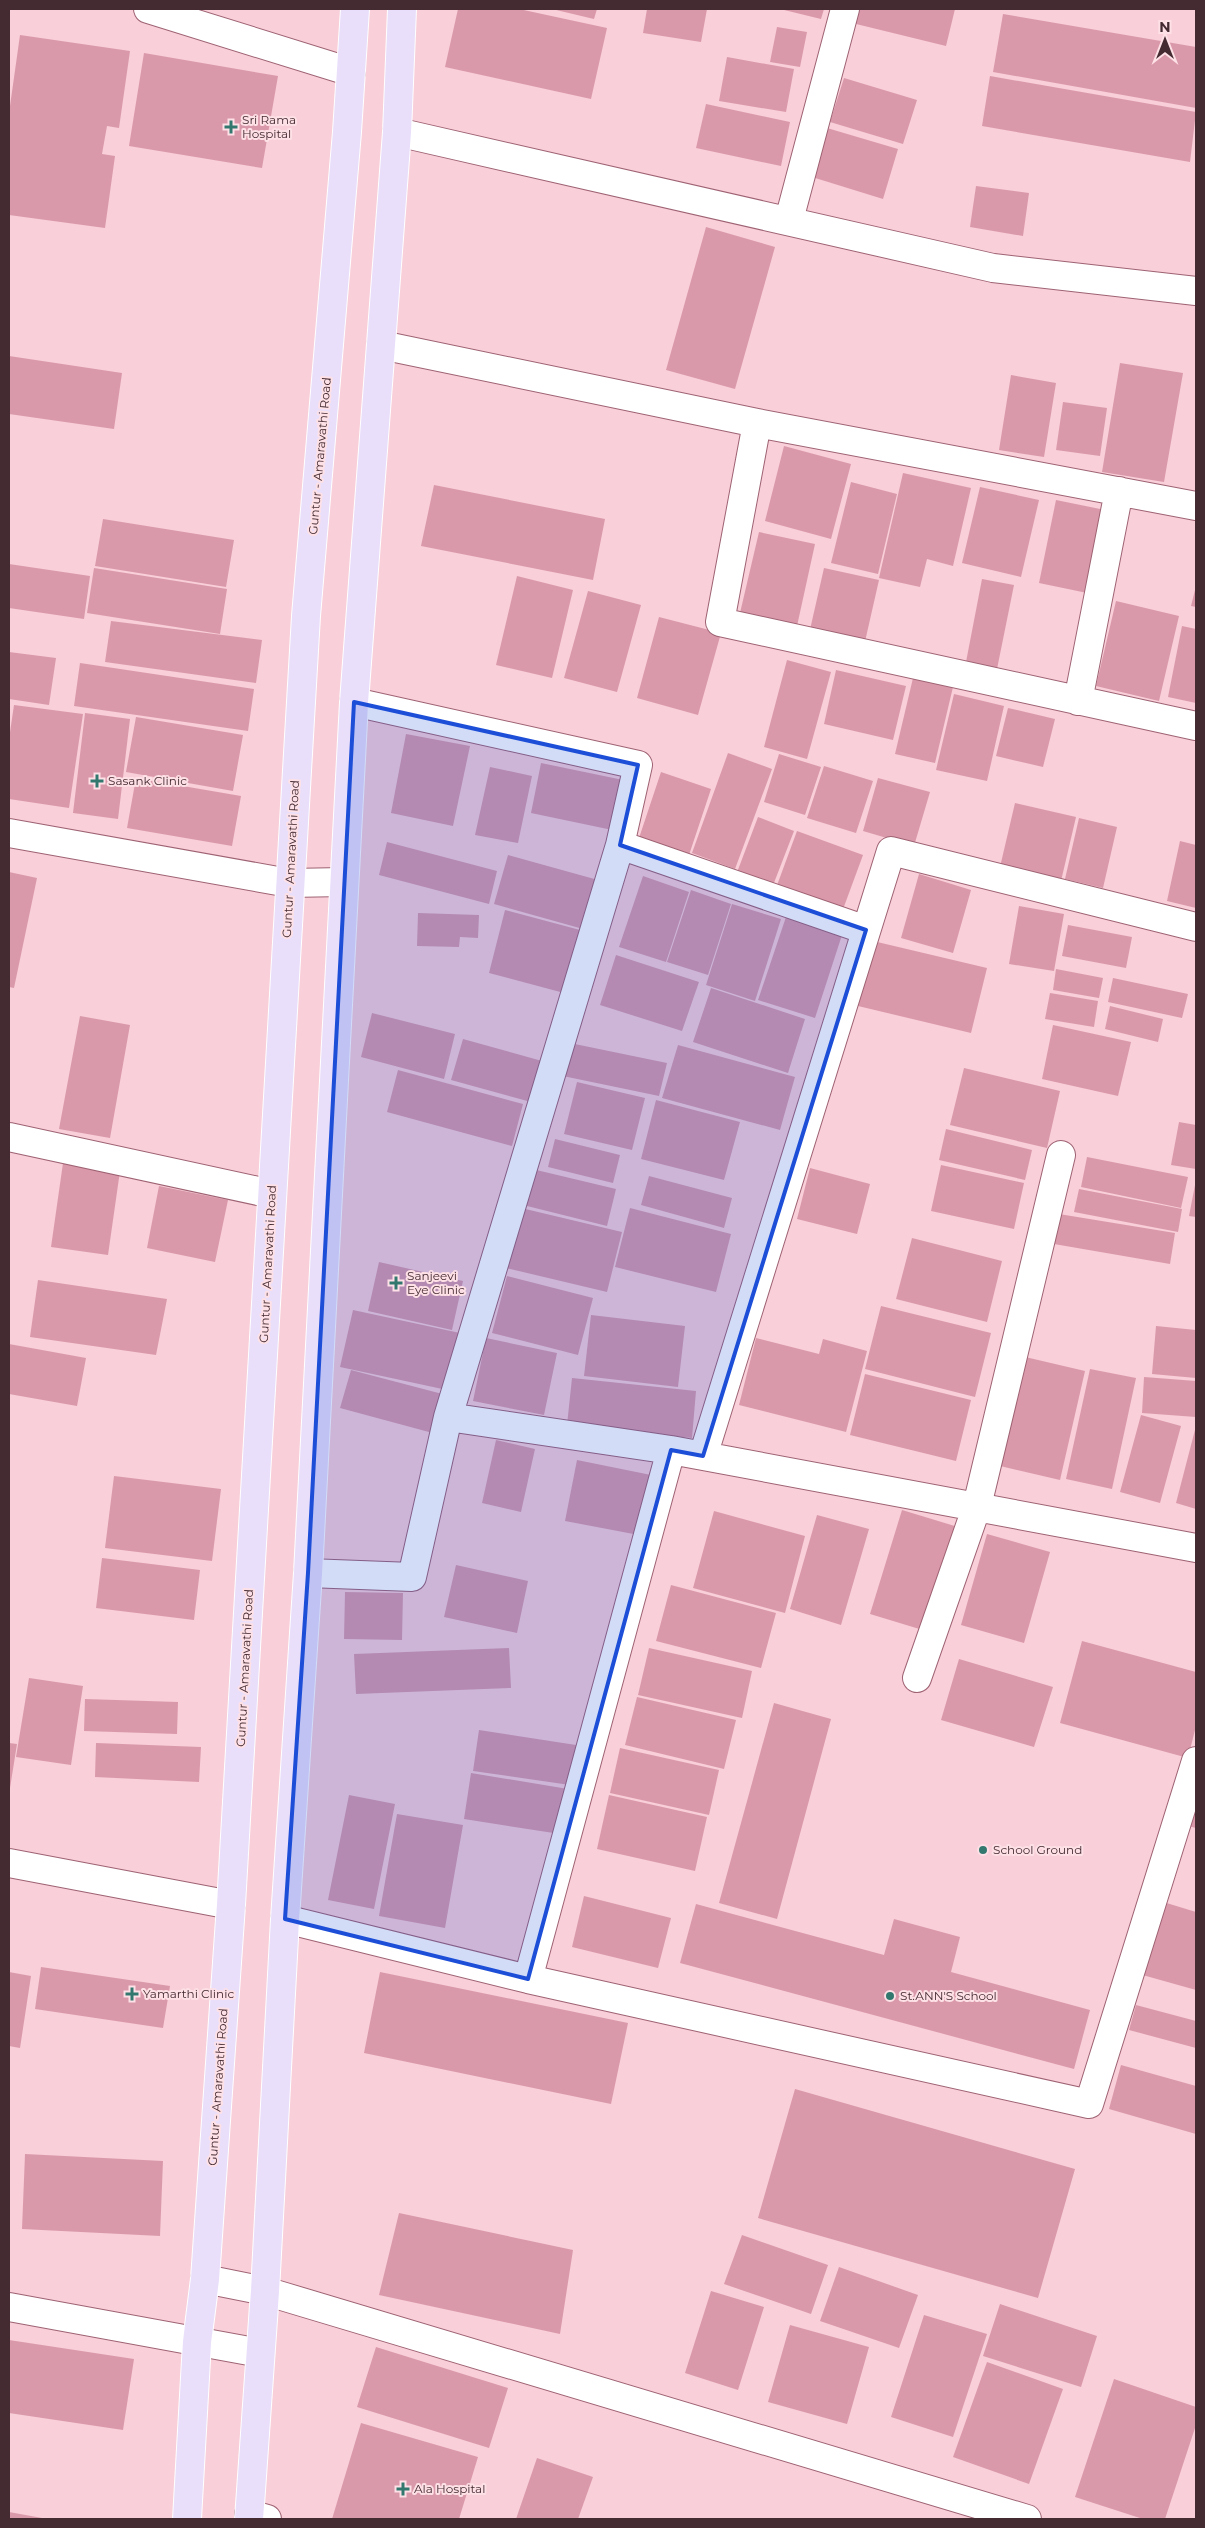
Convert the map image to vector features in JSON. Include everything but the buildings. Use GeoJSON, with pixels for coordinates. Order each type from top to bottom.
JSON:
{"type":"FeatureCollection","features":[{"type":"Feature","properties":{"kind":"main road","name":"Guntur - Amaravathi Road"},"geometry":{"type":"LineString","coordinates":[[187,2519],[197,2342],[205,2279],[231,1905],[306,616],[355,9]]}},
{"type":"Feature","properties":{"kind":"main road"},"geometry":{"type":"LineString","coordinates":[[255,2517],[260,2353],[285,1919],[308,1573],[354,702],[396,132],[402,9]]}},
{"type":"Feature","properties":{"kind":"street"},"geometry":{"type":"LineString","coordinates":[[148,9],[351,72]]}},
{"type":"Feature","properties":{"kind":"street"},"geometry":{"type":"LineString","coordinates":[[789,220],[845,9]]}},
{"type":"Feature","properties":{"kind":"street"},"geometry":{"type":"LineString","coordinates":[[396,132],[993,268],[1196,291]]}},
{"type":"Feature","properties":{"kind":"street"},"geometry":{"type":"LineString","coordinates":[[381,345],[757,423],[1196,506]]}},
{"type":"Feature","properties":{"kind":"street"},"geometry":{"type":"LineString","coordinates":[[757,423],[720,622],[1196,726]]}},
{"type":"Feature","properties":{"kind":"street"},"geometry":{"type":"LineString","coordinates":[[1078,701],[1119,491]]}},
{"type":"Feature","properties":{"kind":"street"},"geometry":{"type":"LineString","coordinates":[[308,1573],[412,1577],[448,1417],[620,845],[638,765],[354,702]]}},
{"type":"Feature","properties":{"kind":"street"},"geometry":{"type":"LineString","coordinates":[[9,833],[289,883],[344,882]]}},
{"type":"Feature","properties":{"kind":"street"},"geometry":{"type":"LineString","coordinates":[[620,845],[866,930]]}},
{"type":"Feature","properties":{"kind":"street"},"geometry":{"type":"LineString","coordinates":[[703,1456],[891,851],[1196,927]]}},
{"type":"Feature","properties":{"kind":"street"},"geometry":{"type":"LineString","coordinates":[[9,1137],[272,1194]]}},
{"type":"Feature","properties":{"kind":"street"},"geometry":{"type":"LineString","coordinates":[[917,1678],[977,1506],[1061,1155]]}},
{"type":"Feature","properties":{"kind":"street"},"geometry":{"type":"LineString","coordinates":[[448,1417],[670,1450],[1196,1548]]}},
{"type":"Feature","properties":{"kind":"street"},"geometry":{"type":"LineString","coordinates":[[528,1979],[670,1450]]}},
{"type":"Feature","properties":{"kind":"street"},"geometry":{"type":"LineString","coordinates":[[285,1919],[528,1979],[1089,2104],[1196,1761]]}},
{"type":"Feature","properties":{"kind":"street"},"geometry":{"type":"LineString","coordinates":[[9,1863],[231,1905]]}},
{"type":"Feature","properties":{"kind":"street"},"geometry":{"type":"LineString","coordinates":[[205,2279],[265,2292],[1027,2519]]}},
{"type":"Feature","properties":{"kind":"street"},"geometry":{"type":"LineString","coordinates":[[9,2307],[260,2353]]}},
{"type":"Feature","properties":{"kind":"highlighted area"},"geometry":{"type":"Polygon","coordinates":[[[354,702],[638,765],[620,845],[866,930],[703,1456],[671,1450],[528,1979],[285,1919],[308,1573],[354,702]]]}},
{"type":"Feature","properties":{"kind":"place","name":"Sri Rama Hospital"},"geometry":{"type":"Point","coordinates":[231,127]}},
{"type":"Feature","properties":{"kind":"place","name":"Sasank Clinic"},"geometry":{"type":"Point","coordinates":[97,781]}},
{"type":"Feature","properties":{"kind":"place","name":"Sanjeevi Eye Clinic"},"geometry":{"type":"Point","coordinates":[396,1283]}},
{"type":"Feature","properties":{"kind":"place","name":"School Ground"},"geometry":{"type":"Point","coordinates":[983,1850]}},
{"type":"Feature","properties":{"kind":"place","name":"Yamarthi Clinic"},"geometry":{"type":"Point","coordinates":[132,1994]}},
{"type":"Feature","properties":{"kind":"place","name":"St.ANN'S School"},"geometry":{"type":"Point","coordinates":[890,1996]}},
{"type":"Feature","properties":{"kind":"place","name":"Ala Hospital"},"geometry":{"type":"Point","coordinates":[403,2489]}}]}
